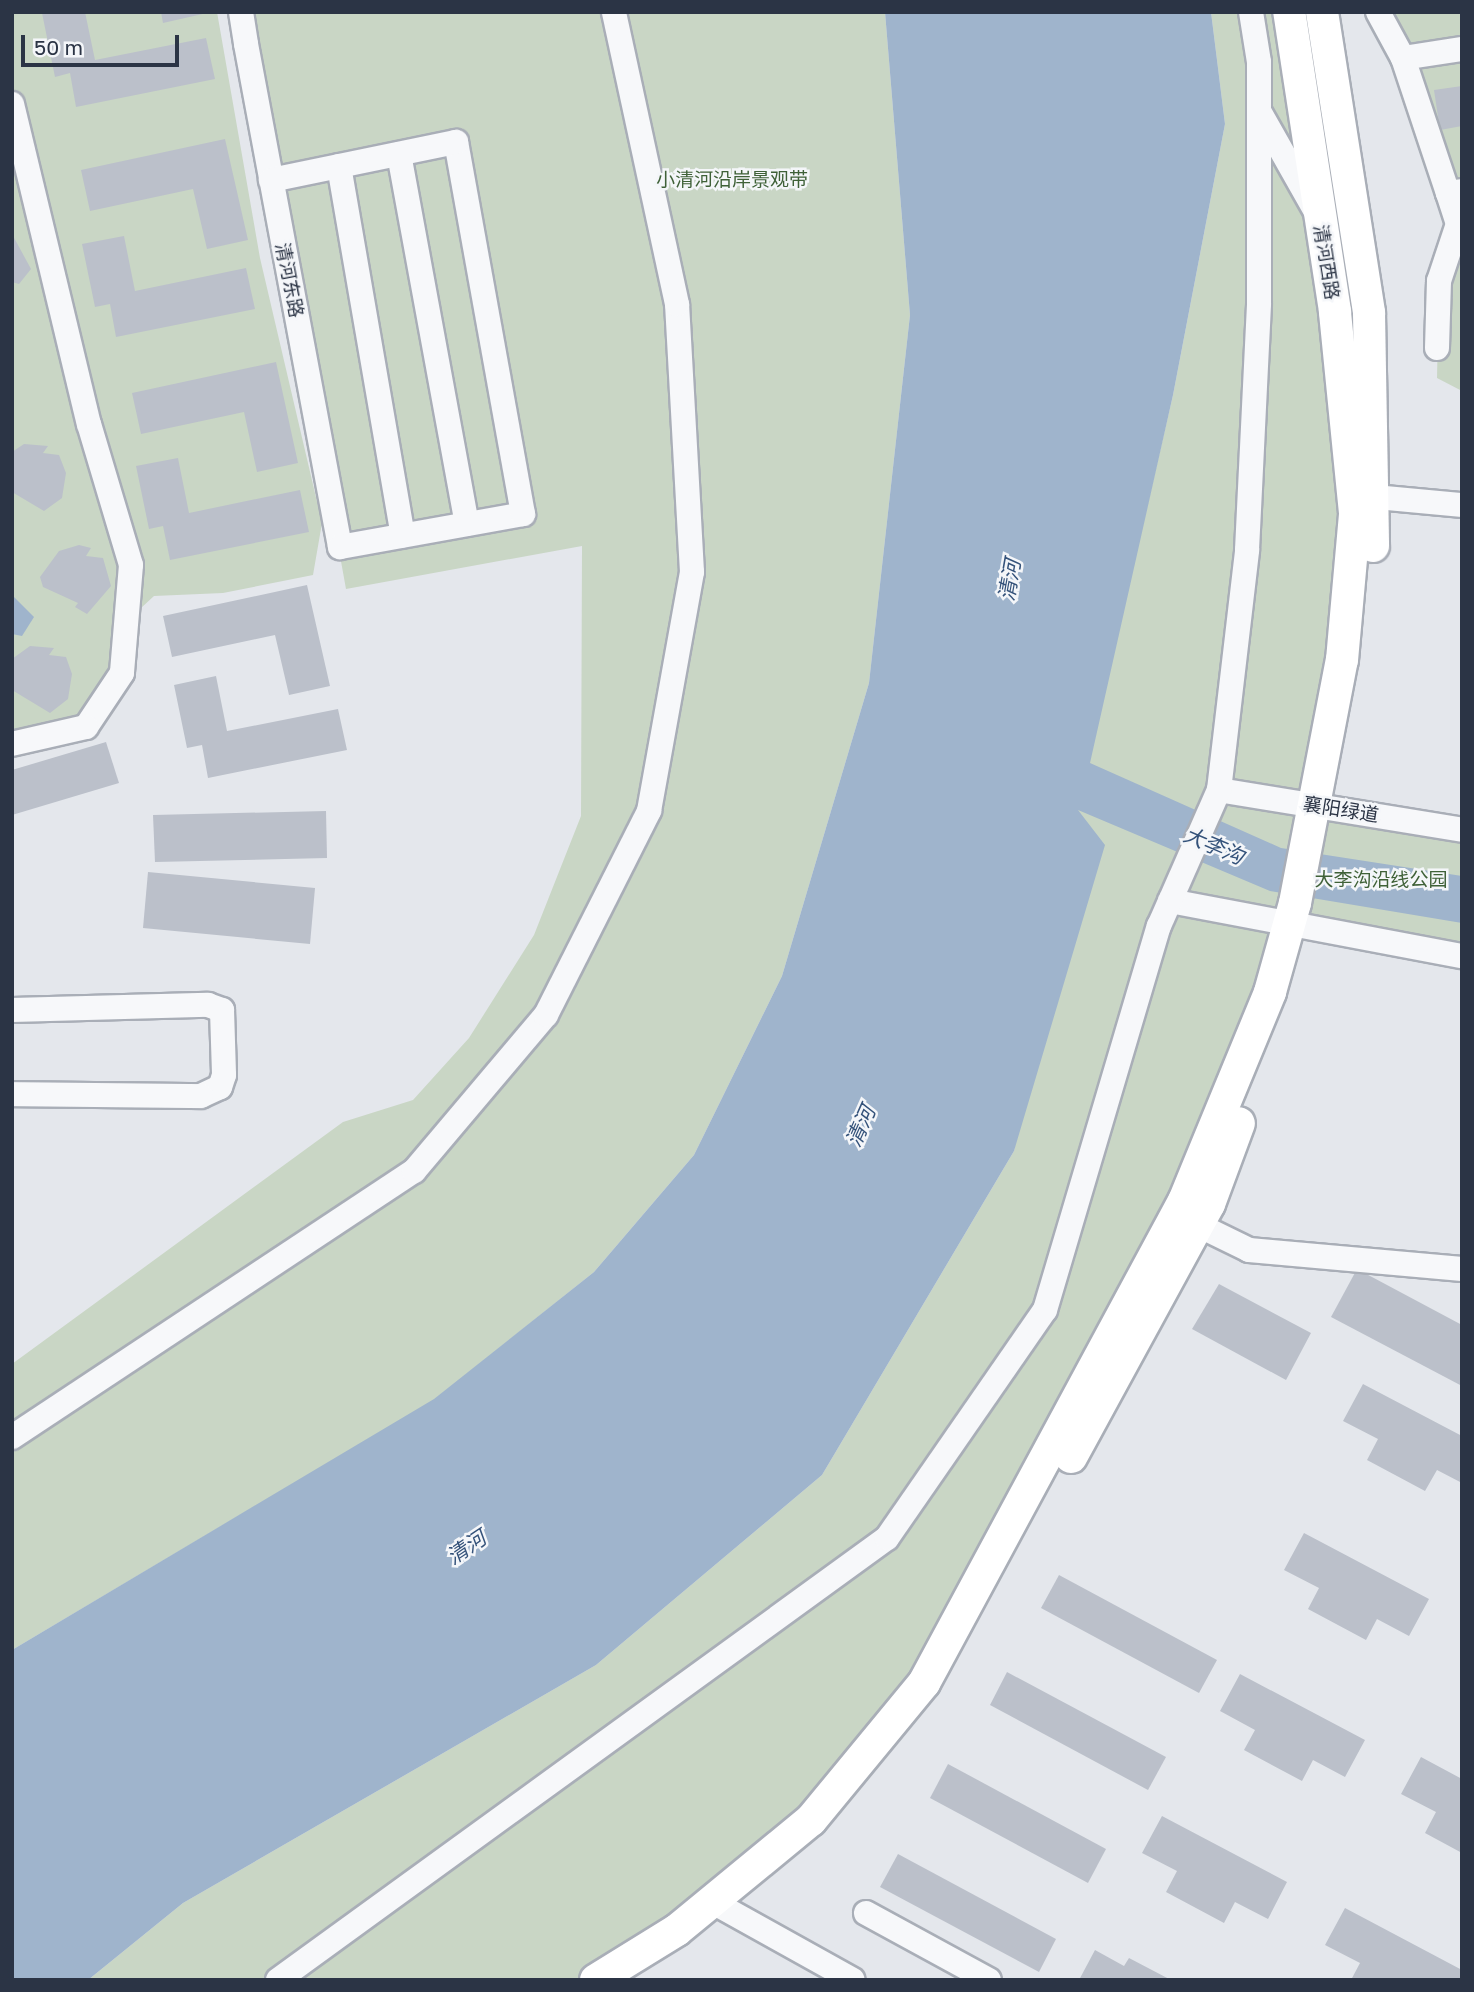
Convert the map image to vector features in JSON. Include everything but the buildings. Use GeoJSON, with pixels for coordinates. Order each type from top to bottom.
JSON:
{"type":"FeatureCollection","features":[{"type":"Feature","properties":{"kind":"main road","name":"清河西路"},"geometry":{"type":"LineString","coordinates":[[1289,12],[1362,501]]}},
{"type":"Feature","properties":{"kind":"main road"},"geometry":{"type":"LineString","coordinates":[[596,1980],[719,1907],[826,1832],[942,1693],[1198,1225],[1300,917],[1323,814],[1362,501],[1369,313],[1322,12]]}},
{"type":"Feature","properties":{"kind":"main road"},"geometry":{"type":"LineString","coordinates":[[633,1980],[719,1907],[811,1820],[925,1683],[1184,1201],[1251,1043],[1300,917]]}},
{"type":"Feature","properties":{"kind":"street","name":"清河东路"},"geometry":{"type":"LineString","coordinates":[[241,12],[340,547],[403,535]]}},
{"type":"Feature","properties":{"kind":"street"},"geometry":{"type":"LineString","coordinates":[[12,1437],[414,1171],[546,1015],[649,811],[692,572],[677,304],[614,12]]}},
{"type":"Feature","properties":{"kind":"street"},"geometry":{"type":"LineString","coordinates":[[278,1980],[887,1538],[1045,1310],[1172,896],[1216,798],[1247,550],[1259,303],[1259,110],[1251,12]]}},
{"type":"Feature","properties":{"kind":"street"},"geometry":{"type":"LineString","coordinates":[[1378,12],[1403,58],[1455,192],[1458,224],[1439,281],[1437,348]]}},
{"type":"Feature","properties":{"kind":"street"},"geometry":{"type":"LineString","coordinates":[[1403,58],[1462,49]]}},
{"type":"Feature","properties":{"kind":"street"},"geometry":{"type":"LineString","coordinates":[[12,104],[89,424],[131,565],[122,673],[86,727],[12,744]]}},
{"type":"Feature","properties":{"kind":"street"},"geometry":{"type":"LineString","coordinates":[[1259,110],[1321,220]]}},
{"type":"Feature","properties":{"kind":"street"},"geometry":{"type":"LineString","coordinates":[[271,180],[339,166],[400,154],[456,142],[523,514],[403,535],[339,166]]}},
{"type":"Feature","properties":{"kind":"street"},"geometry":{"type":"LineString","coordinates":[[400,154],[467,524]]}},
{"type":"Feature","properties":{"kind":"street"},"geometry":{"type":"LineString","coordinates":[[1362,501],[1462,505]]}},
{"type":"Feature","properties":{"kind":"street","name":"襄阳绿道"},"geometry":{"type":"LineString","coordinates":[[1216,798],[1462,830]]}},
{"type":"Feature","properties":{"kind":"street"},"geometry":{"type":"LineString","coordinates":[[1172,896],[1300,917],[1462,956]]}},
{"type":"Feature","properties":{"kind":"street"},"geometry":{"type":"LineString","coordinates":[[12,1010],[208,1005],[222,1010],[224,1075],[219,1087],[201,1096],[12,1094]]}},
{"type":"Feature","properties":{"kind":"street"},"geometry":{"type":"LineString","coordinates":[[1198,1225],[1249,1250],[1462,1269]]}},
{"type":"Feature","properties":{"kind":"street"},"geometry":{"type":"LineString","coordinates":[[719,1907],[853,1980]]}},
{"type":"Feature","properties":{"kind":"street"},"geometry":{"type":"LineString","coordinates":[[866,1913],[989,1980]]}},
{"type":"Feature","properties":{"kind":"green space"},"geometry":{"type":"Polygon","coordinates":[[[12,12],[217,12],[260,258],[322,523],[313,575],[223,593],[154,596],[127,621],[122,673],[86,727],[12,744],[12,12]]]}},
{"type":"Feature","properties":{"kind":"green space","name":"小清河沿岸景观带"},"geometry":{"type":"Polygon","coordinates":[[[242,12],[885,12],[910,315],[869,683],[782,976],[694,1155],[594,1272],[434,1400],[12,1650],[12,1364],[343,1122],[413,1100],[469,1038],[534,935],[581,816],[582,546],[346,589],[242,12]]]}},
{"type":"Feature","properties":{"kind":"green space","name":"大李沟沿线公园"},"geometry":{"type":"Polygon","coordinates":[[[1211,12],[1289,12],[1355,513],[1315,804],[1462,830],[1462,956],[1297,936],[932,1688],[610,1980],[88,1980],[183,1903],[596,1665],[822,1475],[1014,1151],[1077,810],[1173,395],[1225,124],[1211,12]]]}},
{"type":"Feature","properties":{"kind":"green space"},"geometry":{"type":"Polygon","coordinates":[[[1378,12],[1462,12],[1462,391],[1437,378],[1439,281],[1458,224],[1378,12]]]}},
{"type":"Feature","properties":{"kind":"water"},"geometry":{"type":"Polygon","coordinates":[[[885,12],[1211,12],[1225,124],[1173,395],[1090,763],[1281,848],[1462,876],[1462,923],[1270,891],[1078,810],[1105,845],[1014,1151],[822,1475],[596,1665],[183,1903],[88,1980],[12,1980],[12,1650],[434,1399],[594,1272],[694,1155],[782,976],[869,683],[910,315],[885,12]]]}},
{"type":"Feature","properties":{"kind":"water"},"geometry":{"type":"Polygon","coordinates":[[[12,595],[34,617],[22,636],[12,634],[12,595]]]}},
{"type":"Feature","properties":{"kind":"water label","name":"清河"},"geometry":{"type":"Point","coordinates":[1009,580]}},
{"type":"Feature","properties":{"kind":"water label","name":"大李沟"},"geometry":{"type":"Point","coordinates":[1214,845]}},
{"type":"Feature","properties":{"kind":"water label","name":"清河"},"geometry":{"type":"Point","coordinates":[860,1126]}},
{"type":"Feature","properties":{"kind":"water label","name":"清河"},"geometry":{"type":"Point","coordinates":[466,1547]}}]}
